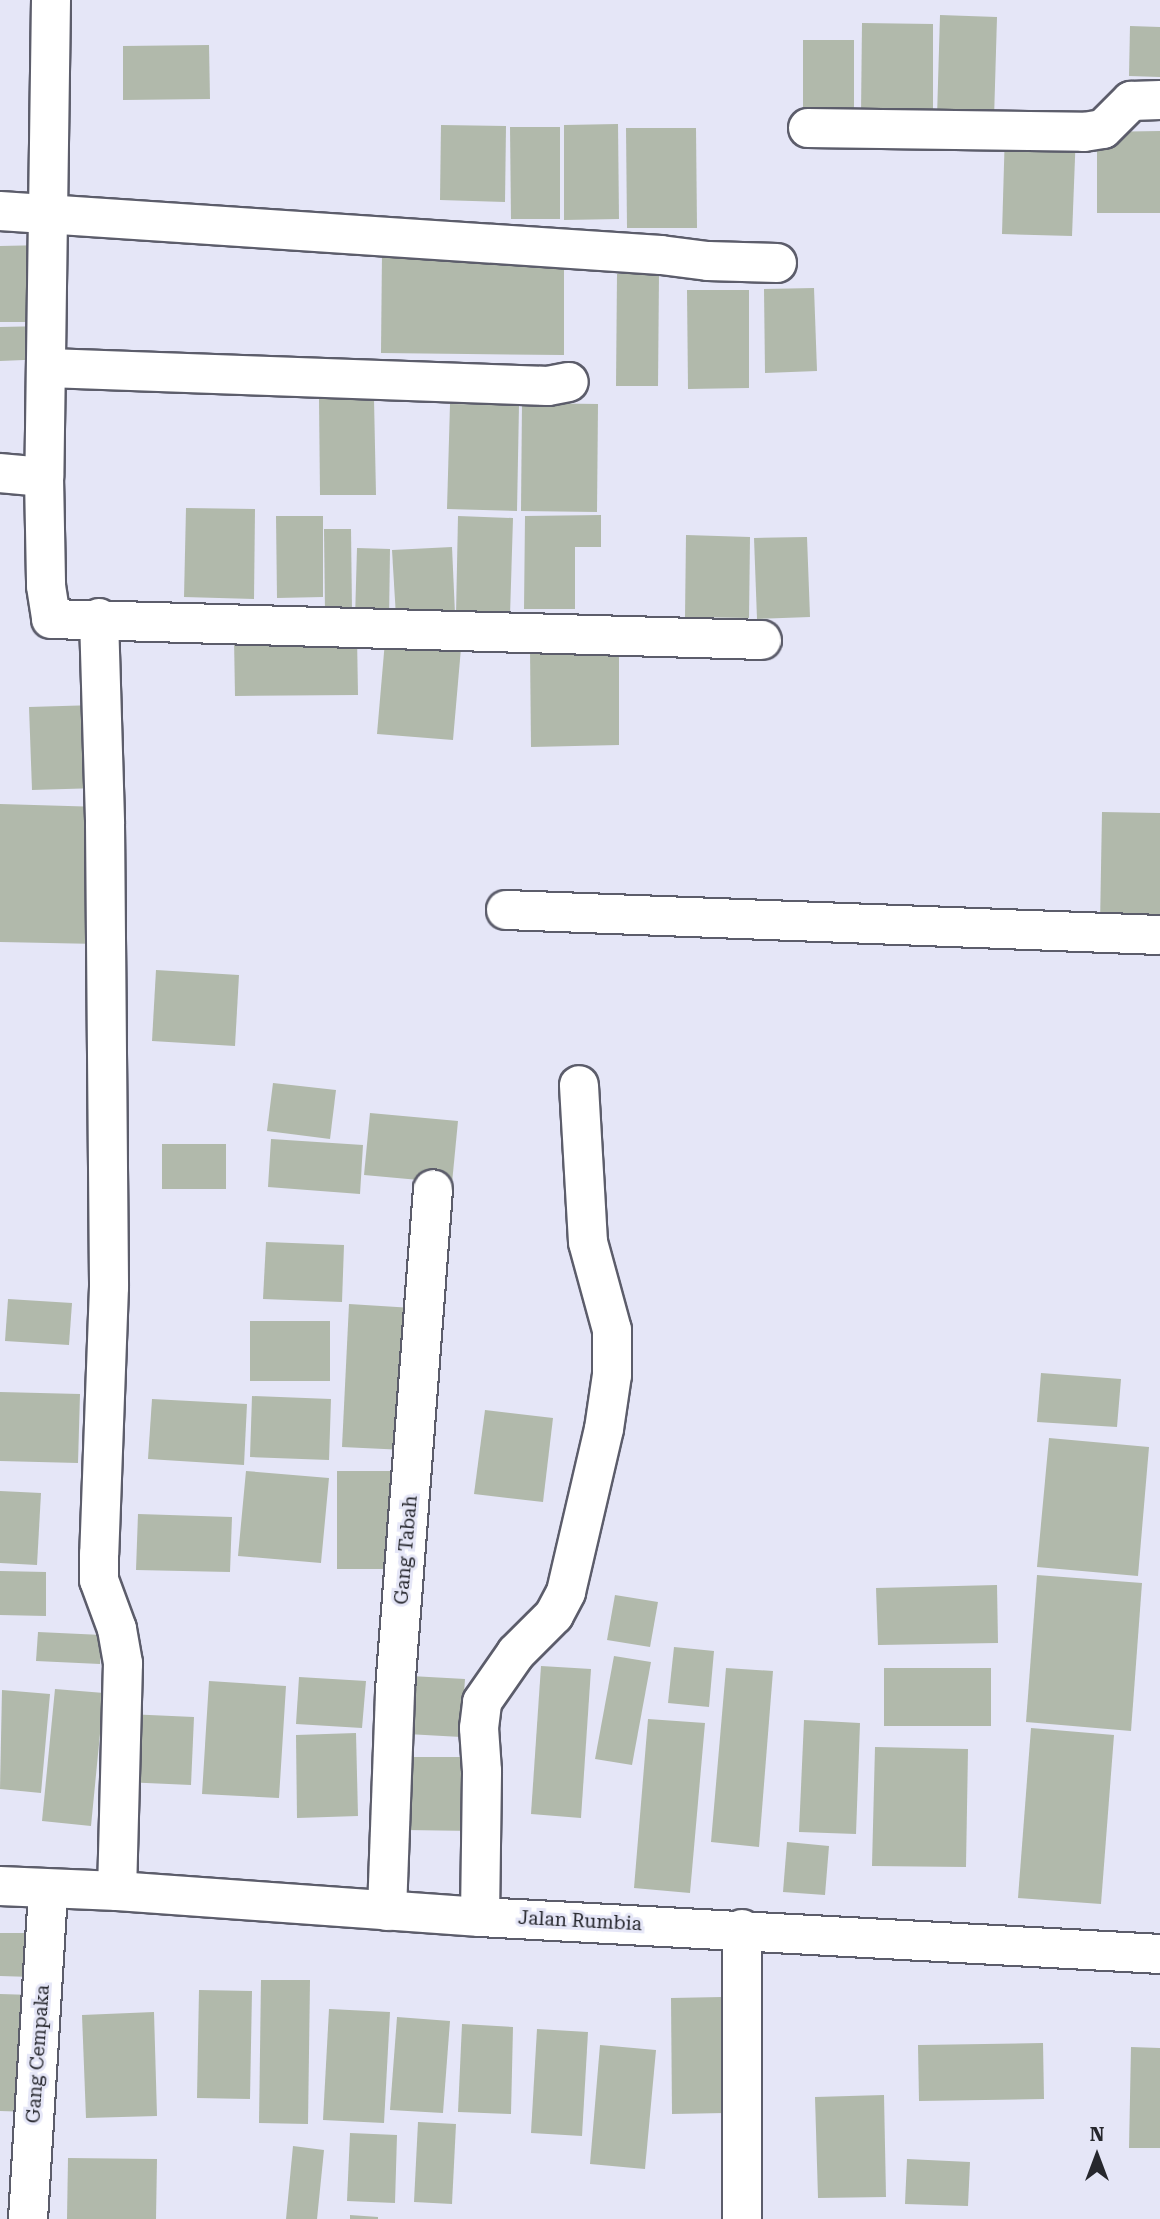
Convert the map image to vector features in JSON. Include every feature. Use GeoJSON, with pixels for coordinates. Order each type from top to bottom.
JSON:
{"type":"FeatureCollection","features":[{"type":"Feature","properties":{"kind":"main road"},"geometry":{"type":"LineString","coordinates":[[51,0],[46,212],[48,368],[44,477],[46,586],[51,619],[99,618],[762,640]]}},
{"type":"Feature","properties":{"kind":"main road"},"geometry":{"type":"LineString","coordinates":[[808,128],[1084,132],[1103,130],[1131,101],[1160,100]]}},
{"type":"Feature","properties":{"kind":"main road"},"geometry":{"type":"LineString","coordinates":[[0,211],[46,212],[708,261],[778,263]]}},
{"type":"Feature","properties":{"kind":"main road"},"geometry":{"type":"LineString","coordinates":[[48,368],[548,386],[569,382]]}},
{"type":"Feature","properties":{"kind":"main road"},"geometry":{"type":"LineString","coordinates":[[0,473],[44,477]]}},
{"type":"Feature","properties":{"kind":"main road"},"geometry":{"type":"LineString","coordinates":[[99,618],[105,824],[109,1287],[99,1580],[120,1639],[123,1663],[117,1891]]}},
{"type":"Feature","properties":{"kind":"main road"},"geometry":{"type":"LineString","coordinates":[[506,910],[1160,935]]}},
{"type":"Feature","properties":{"kind":"main road"},"geometry":{"type":"LineString","coordinates":[[480,1917],[482,1771],[479,1728],[482,1702],[516,1653],[554,1615],[566,1592],[604,1429],[612,1376],[612,1330],[588,1242],[579,1084]]}},
{"type":"Feature","properties":{"kind":"main road","name":"Gang Tabah"},"geometry":{"type":"LineString","coordinates":[[387,1911],[395,1690],[433,1189]]}},
{"type":"Feature","properties":{"kind":"main road","name":"Jalan Rumbia"},"geometry":{"type":"LineString","coordinates":[[0,1886],[117,1891],[480,1917],[742,1929],[1160,1954]]}},
{"type":"Feature","properties":{"kind":"main road","name":"Gang Cempaka"},"geometry":{"type":"LineString","coordinates":[[28,2219],[48,1889]]}},
{"type":"Feature","properties":{"kind":"main road"},"geometry":{"type":"LineString","coordinates":[[742,1929],[742,2219]]}},
{"type":"Feature","properties":{"kind":"building"},"geometry":{"type":"Polygon","coordinates":[[[940,15],[997,17],[994,119],[937,117],[940,15]]]}},
{"type":"Feature","properties":{"kind":"building"},"geometry":{"type":"Polygon","coordinates":[[[862,23],[933,24],[933,115],[861,114],[862,23]]]}},
{"type":"Feature","properties":{"kind":"building"},"geometry":{"type":"Polygon","coordinates":[[[1130,26],[1160,27],[1160,77],[1129,76],[1130,26]]]}},
{"type":"Feature","properties":{"kind":"building"},"geometry":{"type":"Polygon","coordinates":[[[803,40],[854,40],[854,115],[803,115],[803,40]]]}},
{"type":"Feature","properties":{"kind":"building"},"geometry":{"type":"Polygon","coordinates":[[[209,45],[210,99],[123,100],[123,46],[209,45]]]}},
{"type":"Feature","properties":{"kind":"building"},"geometry":{"type":"Polygon","coordinates":[[[618,124],[619,219],[564,220],[564,125],[618,124]]]}},
{"type":"Feature","properties":{"kind":"building"},"geometry":{"type":"Polygon","coordinates":[[[441,125],[506,126],[505,202],[440,200],[441,125]]]}},
{"type":"Feature","properties":{"kind":"building"},"geometry":{"type":"Polygon","coordinates":[[[510,127],[560,127],[560,219],[511,219],[510,127]]]}},
{"type":"Feature","properties":{"kind":"building"},"geometry":{"type":"Polygon","coordinates":[[[626,128],[696,128],[697,228],[627,228],[626,128]]]}},
{"type":"Feature","properties":{"kind":"building"},"geometry":{"type":"Polygon","coordinates":[[[1005,130],[1076,132],[1072,236],[1002,234],[1005,130]]]}},
{"type":"Feature","properties":{"kind":"building"},"geometry":{"type":"Polygon","coordinates":[[[1160,131],[1160,213],[1097,213],[1097,132],[1160,131]]]}},
{"type":"Feature","properties":{"kind":"building"},"geometry":{"type":"Polygon","coordinates":[[[46,245],[47,322],[0,322],[0,246],[46,245]]]}},
{"type":"Feature","properties":{"kind":"building"},"geometry":{"type":"Polygon","coordinates":[[[382,253],[564,254],[564,355],[381,353],[382,253]]]}},
{"type":"Feature","properties":{"kind":"building"},"geometry":{"type":"Polygon","coordinates":[[[617,274],[659,274],[658,386],[616,386],[617,274]]]}},
{"type":"Feature","properties":{"kind":"building"},"geometry":{"type":"Polygon","coordinates":[[[814,288],[817,371],[765,373],[764,289],[814,288]]]}},
{"type":"Feature","properties":{"kind":"building"},"geometry":{"type":"Polygon","coordinates":[[[687,290],[749,290],[749,388],[688,389],[687,290]]]}},
{"type":"Feature","properties":{"kind":"building"},"geometry":{"type":"Polygon","coordinates":[[[46,326],[48,359],[0,361],[0,327],[46,326]]]}},
{"type":"Feature","properties":{"kind":"building"},"geometry":{"type":"Polygon","coordinates":[[[319,399],[374,399],[376,495],[320,495],[319,399]]]}},
{"type":"Feature","properties":{"kind":"building"},"geometry":{"type":"Polygon","coordinates":[[[522,403],[598,404],[597,512],[521,511],[522,403]]]}},
{"type":"Feature","properties":{"kind":"building"},"geometry":{"type":"Polygon","coordinates":[[[450,404],[519,405],[517,511],[447,509],[450,404]]]}},
{"type":"Feature","properties":{"kind":"building"},"geometry":{"type":"Polygon","coordinates":[[[186,508],[255,509],[254,599],[184,597],[186,508]]]}},
{"type":"Feature","properties":{"kind":"building"},"geometry":{"type":"Polygon","coordinates":[[[601,515],[601,547],[575,547],[575,609],[524,609],[525,516],[601,515]]]}},
{"type":"Feature","properties":{"kind":"building"},"geometry":{"type":"Polygon","coordinates":[[[276,516],[323,516],[323,597],[277,598],[276,516]]]}},
{"type":"Feature","properties":{"kind":"building"},"geometry":{"type":"Polygon","coordinates":[[[458,516],[513,518],[510,616],[456,615],[458,516]]]}},
{"type":"Feature","properties":{"kind":"building"},"geometry":{"type":"Polygon","coordinates":[[[324,529],[351,529],[352,612],[325,612],[324,529]]]}},
{"type":"Feature","properties":{"kind":"building"},"geometry":{"type":"Polygon","coordinates":[[[686,535],[750,537],[749,618],[685,617],[686,535]]]}},
{"type":"Feature","properties":{"kind":"building"},"geometry":{"type":"Polygon","coordinates":[[[807,537],[810,617],[757,619],[754,538],[807,537]]]}},
{"type":"Feature","properties":{"kind":"building"},"geometry":{"type":"Polygon","coordinates":[[[452,547],[455,614],[396,617],[392,550],[452,547]]]}},
{"type":"Feature","properties":{"kind":"building"},"geometry":{"type":"Polygon","coordinates":[[[357,548],[390,549],[389,620],[355,619],[357,548]]]}},
{"type":"Feature","properties":{"kind":"building"},"geometry":{"type":"Polygon","coordinates":[[[357,636],[358,695],[235,696],[234,638],[357,636]]]}},
{"type":"Feature","properties":{"kind":"building"},"geometry":{"type":"Polygon","coordinates":[[[385,641],[461,648],[453,740],[377,734],[385,641]]]}},
{"type":"Feature","properties":{"kind":"building"},"geometry":{"type":"Polygon","coordinates":[[[619,647],[619,745],[531,747],[530,648],[619,647]]]}},
{"type":"Feature","properties":{"kind":"building"},"geometry":{"type":"Polygon","coordinates":[[[96,705],[99,788],[32,790],[29,707],[96,705]]]}},
{"type":"Feature","properties":{"kind":"building"},"geometry":{"type":"Polygon","coordinates":[[[0,804],[102,807],[99,944],[0,942],[0,804]]]}},
{"type":"Feature","properties":{"kind":"building"},"geometry":{"type":"Polygon","coordinates":[[[1102,812],[1160,813],[1160,926],[1100,925],[1102,812]]]}},
{"type":"Feature","properties":{"kind":"building"},"geometry":{"type":"Polygon","coordinates":[[[156,970],[239,975],[235,1046],[152,1041],[156,970]]]}},
{"type":"Feature","properties":{"kind":"building"},"geometry":{"type":"Polygon","coordinates":[[[273,1083],[336,1090],[330,1139],[267,1131],[273,1083]]]}},
{"type":"Feature","properties":{"kind":"building"},"geometry":{"type":"Polygon","coordinates":[[[370,1113],[458,1121],[452,1183],[364,1175],[370,1113]]]}},
{"type":"Feature","properties":{"kind":"building"},"geometry":{"type":"Polygon","coordinates":[[[271,1139],[363,1145],[360,1194],[268,1187],[271,1139]]]}},
{"type":"Feature","properties":{"kind":"building"},"geometry":{"type":"Polygon","coordinates":[[[162,1144],[226,1144],[226,1189],[162,1189],[162,1144]]]}},
{"type":"Feature","properties":{"kind":"building"},"geometry":{"type":"Polygon","coordinates":[[[266,1242],[344,1245],[342,1302],[263,1299],[266,1242]]]}},
{"type":"Feature","properties":{"kind":"building"},"geometry":{"type":"Polygon","coordinates":[[[8,1299],[72,1303],[69,1345],[5,1341],[8,1299]]]}},
{"type":"Feature","properties":{"kind":"building"},"geometry":{"type":"Polygon","coordinates":[[[349,1304],[413,1308],[405,1450],[342,1447],[349,1304]]]}},
{"type":"Feature","properties":{"kind":"building"},"geometry":{"type":"Polygon","coordinates":[[[250,1321],[330,1321],[330,1381],[250,1381],[250,1321]]]}},
{"type":"Feature","properties":{"kind":"building"},"geometry":{"type":"Polygon","coordinates":[[[1041,1373],[1121,1379],[1117,1427],[1037,1422],[1041,1373]]]}},
{"type":"Feature","properties":{"kind":"building"},"geometry":{"type":"Polygon","coordinates":[[[0,1392],[80,1394],[78,1463],[0,1461],[0,1392]]]}},
{"type":"Feature","properties":{"kind":"building"},"geometry":{"type":"Polygon","coordinates":[[[252,1396],[331,1399],[329,1460],[250,1457],[252,1396]]]}},
{"type":"Feature","properties":{"kind":"building"},"geometry":{"type":"Polygon","coordinates":[[[152,1399],[247,1404],[244,1465],[148,1459],[152,1399]]]}},
{"type":"Feature","properties":{"kind":"building"},"geometry":{"type":"Polygon","coordinates":[[[485,1410],[553,1418],[543,1502],[474,1494],[485,1410]]]}},
{"type":"Feature","properties":{"kind":"building"},"geometry":{"type":"Polygon","coordinates":[[[1049,1438],[1149,1447],[1138,1576],[1037,1567],[1049,1438]]]}},
{"type":"Feature","properties":{"kind":"building"},"geometry":{"type":"Polygon","coordinates":[[[246,1471],[329,1478],[321,1563],[238,1556],[246,1471]]]}},
{"type":"Feature","properties":{"kind":"building"},"geometry":{"type":"Polygon","coordinates":[[[337,1471],[401,1471],[401,1569],[337,1569],[337,1471]]]}},
{"type":"Feature","properties":{"kind":"building"},"geometry":{"type":"Polygon","coordinates":[[[0,1491],[41,1493],[37,1565],[0,1563],[0,1491]]]}},
{"type":"Feature","properties":{"kind":"building"},"geometry":{"type":"Polygon","coordinates":[[[138,1514],[232,1517],[230,1572],[136,1570],[138,1514]]]}},
{"type":"Feature","properties":{"kind":"building"},"geometry":{"type":"Polygon","coordinates":[[[0,1571],[46,1572],[46,1616],[0,1615],[0,1571]]]}},
{"type":"Feature","properties":{"kind":"building"},"geometry":{"type":"Polygon","coordinates":[[[1037,1575],[1142,1583],[1131,1731],[1026,1722],[1037,1575]]]}},
{"type":"Feature","properties":{"kind":"building"},"geometry":{"type":"Polygon","coordinates":[[[997,1585],[998,1643],[878,1645],[876,1588],[997,1585]]]}},
{"type":"Feature","properties":{"kind":"building"},"geometry":{"type":"Polygon","coordinates":[[[615,1595],[658,1602],[650,1647],[607,1640],[615,1595]]]}},
{"type":"Feature","properties":{"kind":"building"},"geometry":{"type":"Polygon","coordinates":[[[38,1632],[102,1635],[100,1664],[36,1661],[38,1632]]]}},
{"type":"Feature","properties":{"kind":"building"},"geometry":{"type":"Polygon","coordinates":[[[674,1647],[714,1651],[709,1707],[668,1703],[674,1647]]]}},
{"type":"Feature","properties":{"kind":"building"},"geometry":{"type":"Polygon","coordinates":[[[614,1656],[651,1662],[632,1765],[595,1759],[614,1656]]]}},
{"type":"Feature","properties":{"kind":"building"},"geometry":{"type":"Polygon","coordinates":[[[541,1666],[591,1669],[581,1818],[531,1814],[541,1666]]]}},
{"type":"Feature","properties":{"kind":"building"},"geometry":{"type":"Polygon","coordinates":[[[726,1668],[773,1671],[759,1847],[711,1842],[726,1668]]]}},
{"type":"Feature","properties":{"kind":"building"},"geometry":{"type":"Polygon","coordinates":[[[884,1668],[991,1668],[991,1726],[884,1726],[884,1668]]]}},
{"type":"Feature","properties":{"kind":"building"},"geometry":{"type":"Polygon","coordinates":[[[411,1676],[465,1679],[461,1737],[407,1734],[411,1676]]]}},
{"type":"Feature","properties":{"kind":"building"},"geometry":{"type":"Polygon","coordinates":[[[299,1677],[366,1681],[362,1728],[296,1724],[299,1677]]]}},
{"type":"Feature","properties":{"kind":"building"},"geometry":{"type":"Polygon","coordinates":[[[209,1681],[286,1686],[279,1798],[202,1794],[209,1681]]]}},
{"type":"Feature","properties":{"kind":"building"},"geometry":{"type":"Polygon","coordinates":[[[55,1689],[104,1693],[91,1826],[42,1821],[55,1689]]]}},
{"type":"Feature","properties":{"kind":"building"},"geometry":{"type":"Polygon","coordinates":[[[2,1690],[50,1694],[41,1793],[0,1789],[2,1690]]]}},
{"type":"Feature","properties":{"kind":"building"},"geometry":{"type":"Polygon","coordinates":[[[127,1714],[194,1717],[191,1785],[124,1782],[127,1714]]]}},
{"type":"Feature","properties":{"kind":"building"},"geometry":{"type":"Polygon","coordinates":[[[648,1719],[705,1723],[690,1893],[634,1888],[648,1719]]]}},
{"type":"Feature","properties":{"kind":"building"},"geometry":{"type":"Polygon","coordinates":[[[804,1720],[860,1723],[856,1834],[799,1832],[804,1720]]]}},
{"type":"Feature","properties":{"kind":"building"},"geometry":{"type":"Polygon","coordinates":[[[1031,1728],[1114,1735],[1101,1904],[1018,1898],[1031,1728]]]}},
{"type":"Feature","properties":{"kind":"building"},"geometry":{"type":"Polygon","coordinates":[[[356,1733],[358,1816],[297,1818],[296,1735],[356,1733]]]}},
{"type":"Feature","properties":{"kind":"building"},"geometry":{"type":"Polygon","coordinates":[[[875,1747],[968,1749],[966,1867],[872,1866],[875,1747]]]}},
{"type":"Feature","properties":{"kind":"building"},"geometry":{"type":"Polygon","coordinates":[[[407,1757],[474,1757],[474,1831],[406,1830],[407,1757]]]}},
{"type":"Feature","properties":{"kind":"building"},"geometry":{"type":"Polygon","coordinates":[[[787,1842],[829,1846],[825,1895],[783,1892],[787,1842]]]}},
{"type":"Feature","properties":{"kind":"building"},"geometry":{"type":"Polygon","coordinates":[[[0,1933],[33,1933],[32,1977],[0,1976],[0,1933]]]}},
{"type":"Feature","properties":{"kind":"building"},"geometry":{"type":"Polygon","coordinates":[[[261,1980],[310,1980],[308,2124],[259,2123],[261,1980]]]}},
{"type":"Feature","properties":{"kind":"building"},"geometry":{"type":"Polygon","coordinates":[[[199,1990],[252,1991],[250,2099],[197,2098],[199,1990]]]}},
{"type":"Feature","properties":{"kind":"building"},"geometry":{"type":"Polygon","coordinates":[[[0,1994],[33,1995],[31,2112],[0,2111],[0,1994]]]}},
{"type":"Feature","properties":{"kind":"building"},"geometry":{"type":"Polygon","coordinates":[[[722,1997],[725,2113],[672,2114],[671,1998],[722,1997]]]}},
{"type":"Feature","properties":{"kind":"building"},"geometry":{"type":"Polygon","coordinates":[[[329,2009],[390,2012],[384,2123],[323,2120],[329,2009]]]}},
{"type":"Feature","properties":{"kind":"building"},"geometry":{"type":"Polygon","coordinates":[[[154,2012],[157,2116],[86,2118],[82,2015],[154,2012]]]}},
{"type":"Feature","properties":{"kind":"building"},"geometry":{"type":"Polygon","coordinates":[[[397,2017],[450,2021],[443,2113],[390,2110],[397,2017]]]}},
{"type":"Feature","properties":{"kind":"building"},"geometry":{"type":"Polygon","coordinates":[[[462,2024],[513,2027],[511,2114],[458,2112],[462,2024]]]}},
{"type":"Feature","properties":{"kind":"building"},"geometry":{"type":"Polygon","coordinates":[[[537,2029],[588,2032],[582,2136],[531,2133],[537,2029]]]}},
{"type":"Feature","properties":{"kind":"building"},"geometry":{"type":"Polygon","coordinates":[[[1043,2043],[1044,2099],[919,2101],[918,2045],[1043,2043]]]}},
{"type":"Feature","properties":{"kind":"building"},"geometry":{"type":"Polygon","coordinates":[[[600,2045],[656,2050],[645,2169],[590,2164],[600,2045]]]}},
{"type":"Feature","properties":{"kind":"building"},"geometry":{"type":"Polygon","coordinates":[[[1131,2047],[1160,2048],[1160,2148],[1129,2148],[1131,2047]]]}},
{"type":"Feature","properties":{"kind":"building"},"geometry":{"type":"Polygon","coordinates":[[[884,2095],[886,2197],[818,2198],[815,2097],[884,2095]]]}},
{"type":"Feature","properties":{"kind":"building"},"geometry":{"type":"Polygon","coordinates":[[[418,2122],[456,2124],[452,2204],[414,2202],[418,2122]]]}},
{"type":"Feature","properties":{"kind":"building"},"geometry":{"type":"Polygon","coordinates":[[[350,2133],[397,2135],[395,2203],[347,2201],[350,2133]]]}},
{"type":"Feature","properties":{"kind":"building"},"geometry":{"type":"Polygon","coordinates":[[[293,2146],[324,2150],[317,2219],[286,2219],[293,2146]]]}},
{"type":"Feature","properties":{"kind":"building"},"geometry":{"type":"Polygon","coordinates":[[[68,2158],[157,2159],[156,2219],[67,2219],[68,2158]]]}},
{"type":"Feature","properties":{"kind":"building"},"geometry":{"type":"Polygon","coordinates":[[[907,2159],[970,2162],[968,2206],[905,2204],[907,2159]]]}},
{"type":"Feature","properties":{"kind":"building"},"geometry":{"type":"Polygon","coordinates":[[[350,2215],[378,2217],[378,2219],[350,2219],[350,2215]]]}}]}
